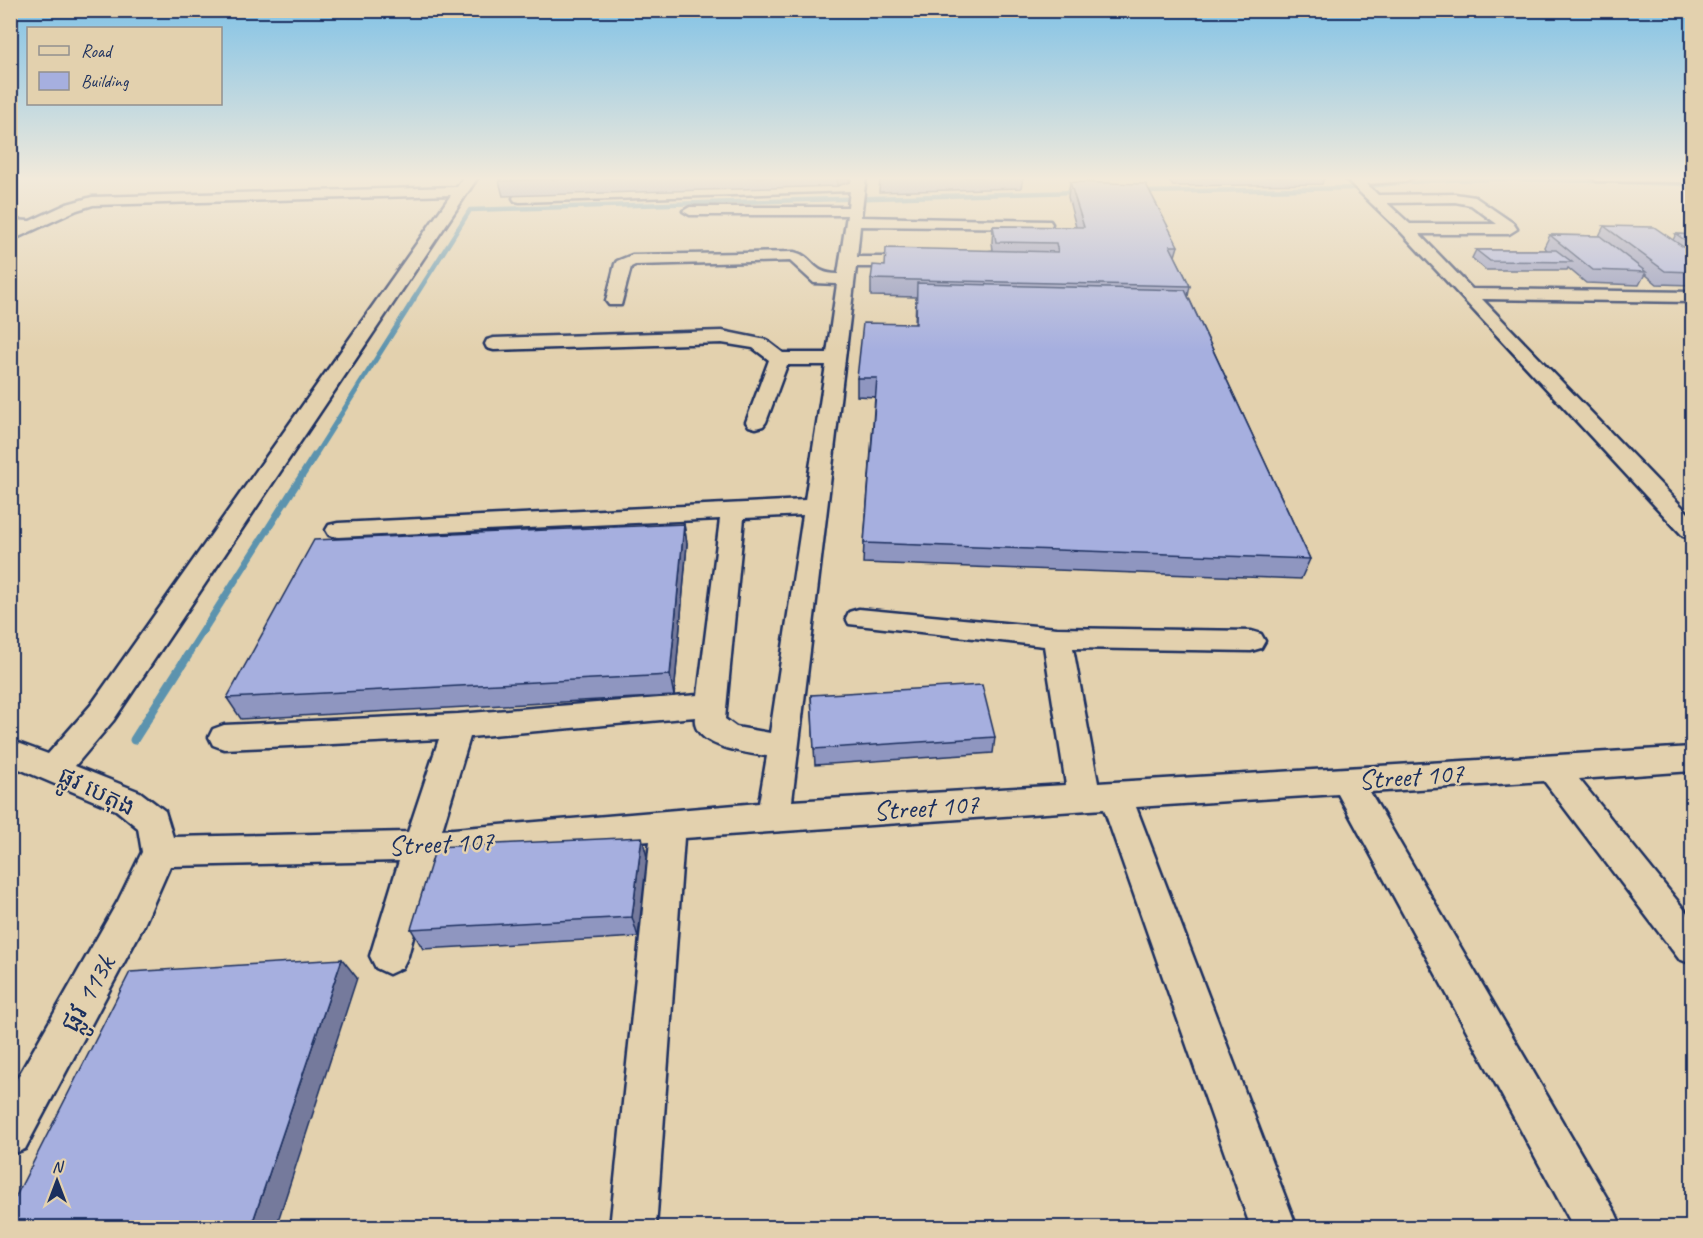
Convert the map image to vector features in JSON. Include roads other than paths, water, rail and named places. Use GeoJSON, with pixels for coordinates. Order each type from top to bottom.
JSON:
{"type":"FeatureCollection","features":[{"type":"Feature","properties":{"kind":"street"},"geometry":{"type":"LineString","coordinates":[[54,770],[102,713],[431,235]]}},
{"type":"Feature","properties":{"kind":"street"},"geometry":{"type":"LineString","coordinates":[[774,816],[836,359],[849,235]]}},
{"type":"Feature","properties":{"kind":"street"},"geometry":{"type":"LineString","coordinates":[[1412,235],[1692,531]]}},
{"type":"Feature","properties":{"kind":"street"},"geometry":{"type":"LineString","coordinates":[[615,301],[623,264],[632,260],[794,257],[820,279],[846,271],[936,262]]}},
{"type":"Feature","properties":{"kind":"street"},"geometry":{"type":"LineString","coordinates":[[1468,294],[1692,297]]}},
{"type":"Feature","properties":{"kind":"street"},"geometry":{"type":"LineString","coordinates":[[494,344],[722,337],[759,344],[779,359],[836,359]]}},
{"type":"Feature","properties":{"kind":"street"},"geometry":{"type":"LineString","coordinates":[[756,422],[779,359]]}},
{"type":"Feature","properties":{"kind":"street"},"geometry":{"type":"LineString","coordinates":[[338,530],[816,507]]}},
{"type":"Feature","properties":{"kind":"street"},"geometry":{"type":"LineString","coordinates":[[734,511],[709,723],[728,738],[784,747]]}},
{"type":"Feature","properties":{"kind":"street"},"geometry":{"type":"LineString","coordinates":[[859,618],[1057,638],[1251,641]]}},
{"type":"Feature","properties":{"kind":"street"},"geometry":{"type":"LineString","coordinates":[[1057,638],[1100,796],[1274,1227]]}},
{"type":"Feature","properties":{"kind":"street"},"geometry":{"type":"LineString","coordinates":[[224,737],[458,726],[711,705]]}},
{"type":"Feature","properties":{"kind":"street"},"geometry":{"type":"LineString","coordinates":[[389,956],[458,726]]}},
{"type":"Feature","properties":{"kind":"street","name":"ផ្លូវ បេតុង"},"geometry":{"type":"LineString","coordinates":[[10,752],[128,801],[153,821],[159,852]]}},
{"type":"Feature","properties":{"kind":"street","name":"Street 107"},"geometry":{"type":"LineString","coordinates":[[159,852],[421,846],[774,816],[1692,759]]}},
{"type":"Feature","properties":{"kind":"street"},"geometry":{"type":"LineString","coordinates":[[1552,768],[1692,947]]}},
{"type":"Feature","properties":{"kind":"street"},"geometry":{"type":"LineString","coordinates":[[1347,780],[1599,1227]]}},
{"type":"Feature","properties":{"kind":"street"},"geometry":{"type":"LineString","coordinates":[[633,1227],[668,826]]}},
{"type":"Feature","properties":{"kind":"street","name":"ផ្លូវ 113k"},"geometry":{"type":"LineString","coordinates":[[10,1134],[131,913],[159,852]]}},
{"type":"Feature","properties":{"kind":"waterway"},"geometry":{"type":"LineString","coordinates":[[413,300],[454,235]]}},
{"type":"Feature","properties":{"kind":"waterway"},"geometry":{"type":"LineString","coordinates":[[314,457],[414,299]]}},
{"type":"Feature","properties":{"kind":"waterway"},"geometry":{"type":"LineString","coordinates":[[187,656],[315,455]]}},
{"type":"Feature","properties":{"kind":"waterway"},"geometry":{"type":"LineString","coordinates":[[134,740],[188,655]]}}]}
